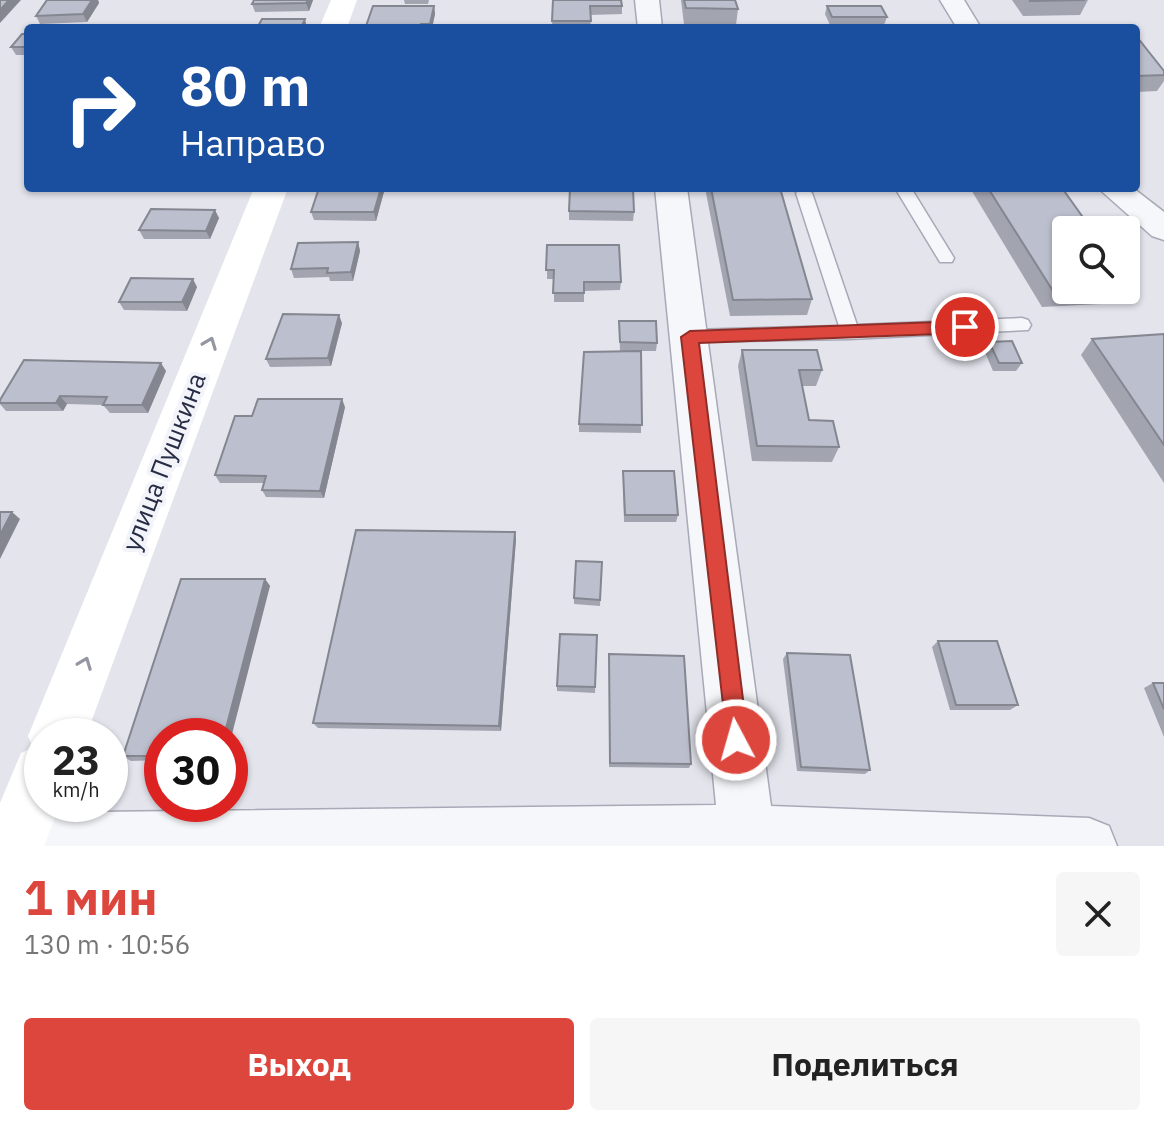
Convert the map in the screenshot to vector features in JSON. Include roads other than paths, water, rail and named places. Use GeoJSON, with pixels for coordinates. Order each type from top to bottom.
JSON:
{"type":"FeatureCollection","features":[{"type":"Feature","properties":{"kind":"main road"},"geometry":{"type":"LineString","coordinates":[[335,24],[344,0]]}},
{"type":"Feature","properties":{"kind":"main road","name":"улица Пушкина"},"geometry":{"type":"LineString","coordinates":[[64,718],[269,192]]}},
{"type":"Feature","properties":{"kind":"main road"},"geometry":{"type":"LineString","coordinates":[[9,843],[24,812]]}},
{"type":"Feature","properties":{"kind":"street"},"geometry":{"type":"LineString","coordinates":[[647,0],[650,24]]}},
{"type":"Feature","properties":{"kind":"street"},"geometry":{"type":"LineString","coordinates":[[952,0],[967,24]]}},
{"type":"Feature","properties":{"kind":"street"},"geometry":{"type":"LineString","coordinates":[[672,192],[747,833]]}},
{"type":"Feature","properties":{"kind":"street"},"geometry":{"type":"LineString","coordinates":[[1119,192],[1164,229]]}},
{"type":"Feature","properties":{"kind":"street"},"geometry":{"type":"LineString","coordinates":[[9,843],[747,833],[1089,846]]}},
{"type":"Feature","properties":{"kind":"lane"},"geometry":{"type":"LineString","coordinates":[[905,192],[946,258]]}},
{"type":"Feature","properties":{"kind":"lane"},"geometry":{"type":"LineString","coordinates":[[804,193],[850,332]]}},
{"type":"Feature","properties":{"kind":"lane"},"geometry":{"type":"LineString","coordinates":[[690,337],[1022,325]]}}]}
